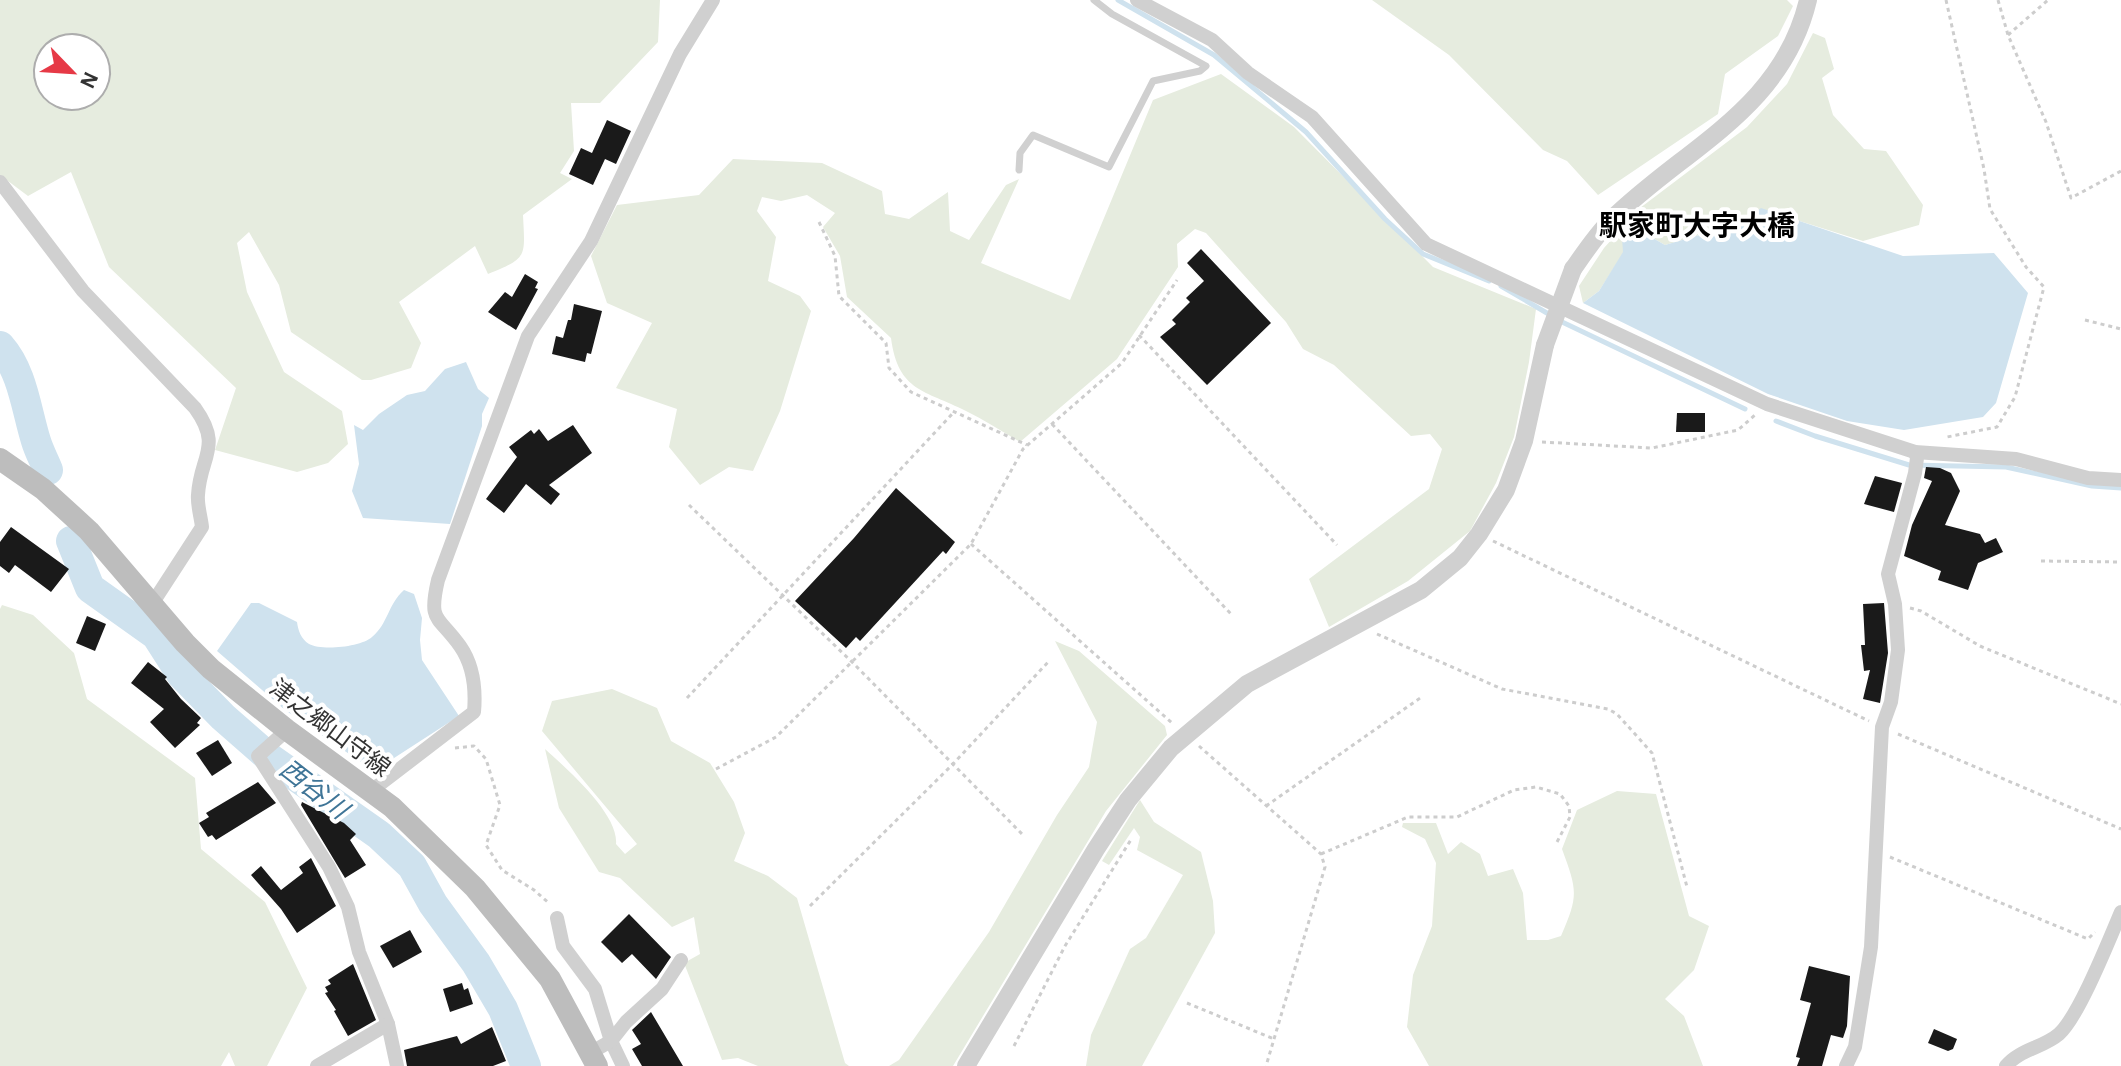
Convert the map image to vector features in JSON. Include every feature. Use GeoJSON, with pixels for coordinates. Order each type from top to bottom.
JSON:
{"type":"FeatureCollection","features":[{"type":"Feature","properties":{"kind":"main road","name":"津之郷山守線"},"geometry":{"type":"LineString","coordinates":[[0,459],[43,489],[89,531],[211,669],[287,730],[371,791],[433,845],[475,888],[550,979],[594,1059]]}},
{"type":"Feature","properties":{"kind":"street"},"geometry":{"type":"LineString","coordinates":[[371,791],[474,712],[476,684],[461,647],[438,622],[433,602],[438,580],[528,336],[591,241],[680,54],[713,0]]}},
{"type":"Feature","properties":{"kind":"street"},"geometry":{"type":"LineString","coordinates":[[1137,0],[1212,40],[1248,73],[1312,117],[1426,244],[1767,404],[1916,455],[2016,459],[2088,478],[2121,480]]}},
{"type":"Feature","properties":{"kind":"street"},"geometry":{"type":"LineString","coordinates":[[966,1066],[1120,813],[1185,734],[1247,684],[1421,590],[1460,558],[1479,534],[1506,490],[1524,441],[1545,345],[1573,269],[1611,220],[1748,107],[1779,67],[1802,25],[1808,0]]}},
{"type":"Feature","properties":{"kind":"street"},"geometry":{"type":"LineString","coordinates":[[0,182],[83,291],[207,424],[209,445],[198,495],[202,527],[152,604]]}},
{"type":"Feature","properties":{"kind":"street"},"geometry":{"type":"LineString","coordinates":[[1846,1066],[1855,1047],[1871,947],[1882,727],[1891,702],[1898,650],[1895,604],[1888,574],[1915,473],[1916,455]]}},
{"type":"Feature","properties":{"kind":"street"},"geometry":{"type":"LineString","coordinates":[[287,730],[258,756],[329,867],[348,907],[359,952],[388,1024],[397,1066]]}},
{"type":"Feature","properties":{"kind":"street"},"geometry":{"type":"LineString","coordinates":[[2006,1066],[2014,1056],[2058,1036],[2072,1019],[2121,912]]}},
{"type":"Feature","properties":{"kind":"street"},"geometry":{"type":"LineString","coordinates":[[557,918],[563,946],[595,989],[611,1041],[623,1066]]}},
{"type":"Feature","properties":{"kind":"street"},"geometry":{"type":"LineString","coordinates":[[594,1059],[626,1022],[662,989],[681,960]]}},
{"type":"Feature","properties":{"kind":"street"},"geometry":{"type":"LineString","coordinates":[[317,1066],[388,1024]]}},
{"type":"Feature","properties":{"kind":"lane"},"geometry":{"type":"LineString","coordinates":[[1019,170],[1020,153],[1033,135],[1109,167],[1153,81],[1200,71],[1206,66],[1112,14],[1094,0]]}},
{"type":"Feature","properties":{"kind":"path"},"geometry":{"type":"LineString","coordinates":[[1944,437],[1957,437],[1997,427],[2015,397],[2044,287],[2026,267],[1990,209],[1946,0]]}},
{"type":"Feature","properties":{"kind":"path"},"geometry":{"type":"LineString","coordinates":[[1998,0],[2008,35],[2046,122],[2071,198],[2121,171]]}},
{"type":"Feature","properties":{"kind":"path"},"geometry":{"type":"LineString","coordinates":[[2008,35],[2048,0]]}},
{"type":"Feature","properties":{"kind":"path"},"geometry":{"type":"LineString","coordinates":[[819,222],[835,256],[839,296],[886,343],[889,368],[911,392],[1027,445]]}},
{"type":"Feature","properties":{"kind":"path"},"geometry":{"type":"LineString","coordinates":[[716,769],[776,737],[971,544],[1027,445],[1122,363],[1177,280]]}},
{"type":"Feature","properties":{"kind":"path"},"geometry":{"type":"LineString","coordinates":[[2085,320],[2121,329]]}},
{"type":"Feature","properties":{"kind":"path"},"geometry":{"type":"LineString","coordinates":[[1139,335],[1337,545]]}},
{"type":"Feature","properties":{"kind":"path"},"geometry":{"type":"LineString","coordinates":[[1524,441],[1652,448],[1738,430],[1767,404]]}},
{"type":"Feature","properties":{"kind":"path"},"geometry":{"type":"LineString","coordinates":[[687,698],[954,412]]}},
{"type":"Feature","properties":{"kind":"path"},"geometry":{"type":"LineString","coordinates":[[1052,424],[1231,614]]}},
{"type":"Feature","properties":{"kind":"path"},"geometry":{"type":"LineString","coordinates":[[689,505],[852,662],[1023,835]]}},
{"type":"Feature","properties":{"kind":"path"},"geometry":{"type":"LineString","coordinates":[[1479,534],[1882,727],[2121,829]]}},
{"type":"Feature","properties":{"kind":"path"},"geometry":{"type":"LineString","coordinates":[[971,544],[1321,854],[1325,867],[1266,1066]]}},
{"type":"Feature","properties":{"kind":"path"},"geometry":{"type":"LineString","coordinates":[[2041,561],[2121,562]]}},
{"type":"Feature","properties":{"kind":"path"},"geometry":{"type":"LineString","coordinates":[[1895,604],[1921,611],[1980,646],[2121,704]]}},
{"type":"Feature","properties":{"kind":"path"},"geometry":{"type":"LineString","coordinates":[[1361,623],[1371,632],[1502,689],[1608,709],[1617,714],[1652,753],[1687,887]]}},
{"type":"Feature","properties":{"kind":"path"},"geometry":{"type":"LineString","coordinates":[[810,906],[953,764],[1050,660]]}},
{"type":"Feature","properties":{"kind":"path"},"geometry":{"type":"LineString","coordinates":[[1266,806],[1423,696]]}},
{"type":"Feature","properties":{"kind":"path"},"geometry":{"type":"LineString","coordinates":[[450,750],[474,746],[486,759],[500,805],[486,845],[502,870],[548,901],[557,918]]}},
{"type":"Feature","properties":{"kind":"path"},"geometry":{"type":"LineString","coordinates":[[1321,854],[1408,817],[1457,817],[1514,790],[1536,787],[1560,794],[1569,806],[1570,817],[1556,844]]}},
{"type":"Feature","properties":{"kind":"path"},"geometry":{"type":"LineString","coordinates":[[1014,1046],[1065,946],[1132,838]]}},
{"type":"Feature","properties":{"kind":"path"},"geometry":{"type":"LineString","coordinates":[[1876,851],[2088,939],[2102,926]]}},
{"type":"Feature","properties":{"kind":"path"},"geometry":{"type":"LineString","coordinates":[[1187,1003],[1274,1039]]}},
{"type":"Feature","properties":{"kind":"shaded area"},"geometry":{"type":"Polygon","coordinates":[[[0,0],[660,0],[658,42],[600,103],[571,103],[574,151],[560,173],[572,179],[523,215],[523,248],[517,259],[488,274],[475,246],[399,302],[421,343],[411,368],[362,380],[291,332],[279,285],[249,232],[237,243],[247,292],[284,372],[342,411],[348,444],[328,463],[297,472],[215,450],[236,388],[109,267],[71,172],[28,196],[0,175],[0,0]]]}},
{"type":"Feature","properties":{"kind":"shaded area"},"geometry":{"type":"Polygon","coordinates":[[[1372,0],[1787,0],[1793,6],[1778,36],[1725,74],[1718,114],[1598,195],[1567,161],[1543,150],[1449,55],[1372,0]]]}},
{"type":"Feature","properties":{"kind":"shaded area"},"geometry":{"type":"Polygon","coordinates":[[[1813,33],[1825,38],[1834,69],[1822,78],[1833,115],[1864,149],[1886,151],[1923,205],[1919,225],[1863,241],[1761,209],[1740,226],[1714,226],[1703,234],[1665,245],[1644,233],[1623,238],[1624,252],[1599,291],[1583,303],[1579,286],[1604,248],[1640,208],[1747,127],[1787,84],[1813,33]]]}},
{"type":"Feature","properties":{"kind":"shaded area"},"geometry":{"type":"Polygon","coordinates":[[[1221,74],[1294,127],[1433,267],[1536,309],[1514,437],[1496,483],[1470,531],[1408,581],[1329,627],[1309,579],[1429,489],[1442,449],[1430,434],[1411,436],[1334,365],[1303,349],[1286,322],[1206,233],[1195,229],[1177,244],[1178,267],[1117,359],[1020,442],[973,414],[926,393],[907,379],[900,369],[891,338],[847,297],[840,256],[823,227],[835,213],[807,195],[781,201],[762,197],[757,211],[776,237],[768,281],[800,296],[811,311],[780,411],[753,471],[729,467],[700,485],[669,447],[677,409],[616,388],[652,323],[607,303],[591,256],[617,205],[699,195],[733,159],[822,163],[882,191],[885,214],[909,219],[948,192],[950,231],[969,240],[1006,185],[1019,179],[981,263],[1070,300],[1153,100],[1221,74]]]}},
{"type":"Feature","properties":{"kind":"shaded area"},"geometry":{"type":"Polygon","coordinates":[[[2,605],[33,615],[74,653],[87,699],[195,778],[201,849],[265,902],[307,988],[267,1066],[235,1066],[229,1052],[221,1066],[0,1066],[2,605]]]}},
{"type":"Feature","properties":{"kind":"shaded area"},"geometry":{"type":"Polygon","coordinates":[[[1055,641],[1079,651],[1165,726],[1167,735],[1106,811],[953,1066],[889,1066],[899,1060],[989,932],[1057,815],[1089,767],[1097,722],[1055,641]]]}},
{"type":"Feature","properties":{"kind":"shaded area"},"geometry":{"type":"Polygon","coordinates":[[[612,689],[657,708],[671,741],[710,763],[734,802],[745,833],[734,861],[768,876],[797,898],[845,1063],[849,1066],[758,1066],[738,1058],[722,1060],[684,963],[700,954],[694,917],[672,927],[620,878],[599,872],[559,808],[545,749],[600,806],[615,832],[616,844],[625,854],[637,844],[542,731],[552,701],[612,689]]]}},
{"type":"Feature","properties":{"kind":"shaded area"},"geometry":{"type":"Polygon","coordinates":[[[1617,791],[1656,794],[1689,916],[1709,926],[1694,970],[1665,999],[1684,1016],[1703,1066],[1429,1066],[1407,1027],[1413,975],[1432,926],[1436,863],[1425,839],[1402,827],[1403,823],[1436,823],[1448,854],[1461,842],[1480,854],[1488,876],[1513,869],[1523,893],[1527,940],[1548,940],[1561,936],[1571,911],[1573,884],[1562,849],[1577,810],[1617,791]]]}},
{"type":"Feature","properties":{"kind":"shaded area"},"geometry":{"type":"Polygon","coordinates":[[[1140,800],[1154,822],[1201,852],[1213,901],[1215,933],[1142,1066],[1086,1066],[1091,1035],[1130,949],[1146,938],[1183,875],[1137,850],[1140,837],[1134,828],[1109,865],[1102,861],[1140,800]]]}},
{"type":"Feature","properties":{"kind":"water"},"geometry":{"type":"Polygon","coordinates":[[[1761,208],[1903,256],[1994,253],[2028,293],[1996,403],[1983,417],[1904,430],[1847,421],[1768,394],[1583,303],[1599,291],[1623,252],[1622,238],[1644,233],[1665,245],[1703,234],[1714,226],[1740,226],[1761,208]]]}},
{"type":"Feature","properties":{"kind":"water"},"geometry":{"type":"Polygon","coordinates":[[[466,362],[478,389],[489,398],[450,524],[363,518],[352,491],[359,464],[354,425],[363,430],[379,414],[407,395],[425,391],[445,369],[466,362]]]}},
{"type":"Feature","properties":{"kind":"water"},"geometry":{"type":"Polygon","coordinates":[[[404,590],[414,594],[422,618],[422,660],[459,716],[374,771],[285,710],[217,651],[251,603],[259,603],[297,622],[300,634],[309,644],[332,647],[359,643],[377,632],[394,601],[404,590]]]}},
{"type":"Feature","properties":{"kind":"building"},"geometry":{"type":"Polygon","coordinates":[[[607,120],[631,131],[616,164],[605,159],[593,185],[569,174],[581,148],[592,153],[607,120]]]}},
{"type":"Feature","properties":{"kind":"building"},"geometry":{"type":"Polygon","coordinates":[[[1201,249],[1271,323],[1207,385],[1160,337],[1176,324],[1172,320],[1190,302],[1186,298],[1204,281],[1187,263],[1201,249]]]}},
{"type":"Feature","properties":{"kind":"building"},"geometry":{"type":"Polygon","coordinates":[[[525,274],[538,282],[535,288],[538,289],[516,330],[488,312],[505,292],[512,297],[525,274]]]}},
{"type":"Feature","properties":{"kind":"building"},"geometry":{"type":"Polygon","coordinates":[[[574,304],[602,311],[591,354],[587,353],[585,362],[552,354],[556,336],[563,338],[568,320],[571,320],[574,304]]]}},
{"type":"Feature","properties":{"kind":"building"},"geometry":{"type":"Polygon","coordinates":[[[1677,413],[1705,413],[1705,432],[1676,432],[1677,413]]]}},
{"type":"Feature","properties":{"kind":"building"},"geometry":{"type":"Polygon","coordinates":[[[573,425],[592,453],[549,485],[560,494],[551,505],[526,484],[504,513],[486,499],[517,457],[509,447],[531,430],[534,434],[539,429],[548,441],[573,425]]]}},
{"type":"Feature","properties":{"kind":"building"},"geometry":{"type":"Polygon","coordinates":[[[1926,467],[1951,473],[1960,491],[1945,525],[1980,534],[1985,543],[1996,538],[2003,552],[1978,563],[1968,590],[1938,580],[1941,571],[1904,556],[1912,525],[1932,481],[1924,478],[1926,467]]]}},
{"type":"Feature","properties":{"kind":"building"},"geometry":{"type":"Polygon","coordinates":[[[1875,476],[1902,483],[1894,512],[1864,504],[1875,476]]]}},
{"type":"Feature","properties":{"kind":"building"},"geometry":{"type":"Polygon","coordinates":[[[896,488],[955,542],[946,554],[943,551],[860,641],[856,637],[846,648],[795,601],[896,488]]]}},
{"type":"Feature","properties":{"kind":"building"},"geometry":{"type":"Polygon","coordinates":[[[11,527],[69,569],[51,592],[15,565],[9,573],[0,566],[0,542],[11,527]]]}},
{"type":"Feature","properties":{"kind":"building"},"geometry":{"type":"Polygon","coordinates":[[[1884,603],[1888,653],[1880,703],[1863,699],[1870,670],[1864,671],[1861,645],[1865,645],[1863,604],[1884,603]]]}},
{"type":"Feature","properties":{"kind":"building"},"geometry":{"type":"Polygon","coordinates":[[[87,616],[106,624],[95,651],[76,643],[87,616]]]}},
{"type":"Feature","properties":{"kind":"building"},"geometry":{"type":"Polygon","coordinates":[[[148,662],[167,677],[165,679],[181,699],[201,718],[197,723],[200,725],[175,748],[150,722],[164,709],[131,683],[148,662]]]}},
{"type":"Feature","properties":{"kind":"building"},"geometry":{"type":"Polygon","coordinates":[[[218,740],[232,763],[212,776],[196,753],[218,740]]]}},
{"type":"Feature","properties":{"kind":"building"},"geometry":{"type":"Polygon","coordinates":[[[258,782],[276,803],[216,840],[212,835],[208,837],[199,823],[209,817],[206,813],[258,782]]]}},
{"type":"Feature","properties":{"kind":"building"},"geometry":{"type":"Polygon","coordinates":[[[302,802],[344,823],[356,834],[350,840],[366,865],[345,878],[302,802]]]}},
{"type":"Feature","properties":{"kind":"building"},"geometry":{"type":"Polygon","coordinates":[[[311,858],[336,906],[297,933],[251,875],[261,866],[281,890],[303,873],[299,867],[311,858]]]}},
{"type":"Feature","properties":{"kind":"building"},"geometry":{"type":"Polygon","coordinates":[[[629,914],[671,957],[656,979],[632,954],[622,963],[601,942],[629,914]]]}},
{"type":"Feature","properties":{"kind":"building"},"geometry":{"type":"Polygon","coordinates":[[[410,930],[422,952],[393,968],[380,946],[410,930]]]}},
{"type":"Feature","properties":{"kind":"building"},"geometry":{"type":"Polygon","coordinates":[[[353,964],[376,1020],[348,1036],[325,993],[328,992],[325,987],[331,984],[328,980],[353,964]]]}},
{"type":"Feature","properties":{"kind":"building"},"geometry":{"type":"Polygon","coordinates":[[[1809,966],[1850,976],[1847,1026],[1843,1038],[1831,1035],[1822,1066],[1797,1066],[1800,1058],[1796,1057],[1811,1003],[1800,1000],[1809,966]]]}},
{"type":"Feature","properties":{"kind":"building"},"geometry":{"type":"Polygon","coordinates":[[[462,983],[464,990],[468,988],[473,1004],[450,1012],[443,989],[462,983]]]}},
{"type":"Feature","properties":{"kind":"building"},"geometry":{"type":"Polygon","coordinates":[[[651,1012],[683,1066],[642,1066],[632,1049],[641,1044],[632,1030],[651,1012]]]}},
{"type":"Feature","properties":{"kind":"building"},"geometry":{"type":"Polygon","coordinates":[[[492,1027],[506,1061],[493,1066],[407,1066],[404,1050],[457,1036],[461,1044],[492,1027]]]}},
{"type":"Feature","properties":{"kind":"building"},"geometry":{"type":"Polygon","coordinates":[[[1934,1029],[1957,1039],[1953,1049],[1948,1051],[1928,1043],[1934,1029]]]}},
{"type":"Feature","properties":{"kind":"waterway"},"geometry":{"type":"LineString","coordinates":[[1118,0],[1214,55],[1306,132],[1385,219],[1423,254],[1489,281]]}},
{"type":"Feature","properties":{"kind":"waterway"},"geometry":{"type":"LineString","coordinates":[[1501,286],[1552,316]]}},
{"type":"Feature","properties":{"kind":"waterway"},"geometry":{"type":"LineString","coordinates":[[1560,321],[1745,409]]}},
{"type":"Feature","properties":{"kind":"waterway","name":"西谷川"},"geometry":{"type":"LineString","coordinates":[[0,346],[19,379],[36,441],[48,470]]}},
{"type":"Feature","properties":{"kind":"waterway"},"geometry":{"type":"LineString","coordinates":[[1776,421],[1909,465],[2006,467],[2092,486],[2121,488]]}},
{"type":"Feature","properties":{"kind":"waterway","name":"西谷川"},"geometry":{"type":"LineString","coordinates":[[71,541],[90,588],[156,635],[181,674],[223,717],[271,759],[379,835],[412,866],[433,904],[476,963],[503,1009],[526,1066]]}},
{"type":"Feature","properties":{"kind":"district","name":"駅家町大字大橋"},"geometry":{"type":"Point","coordinates":[1697,225]}}]}
